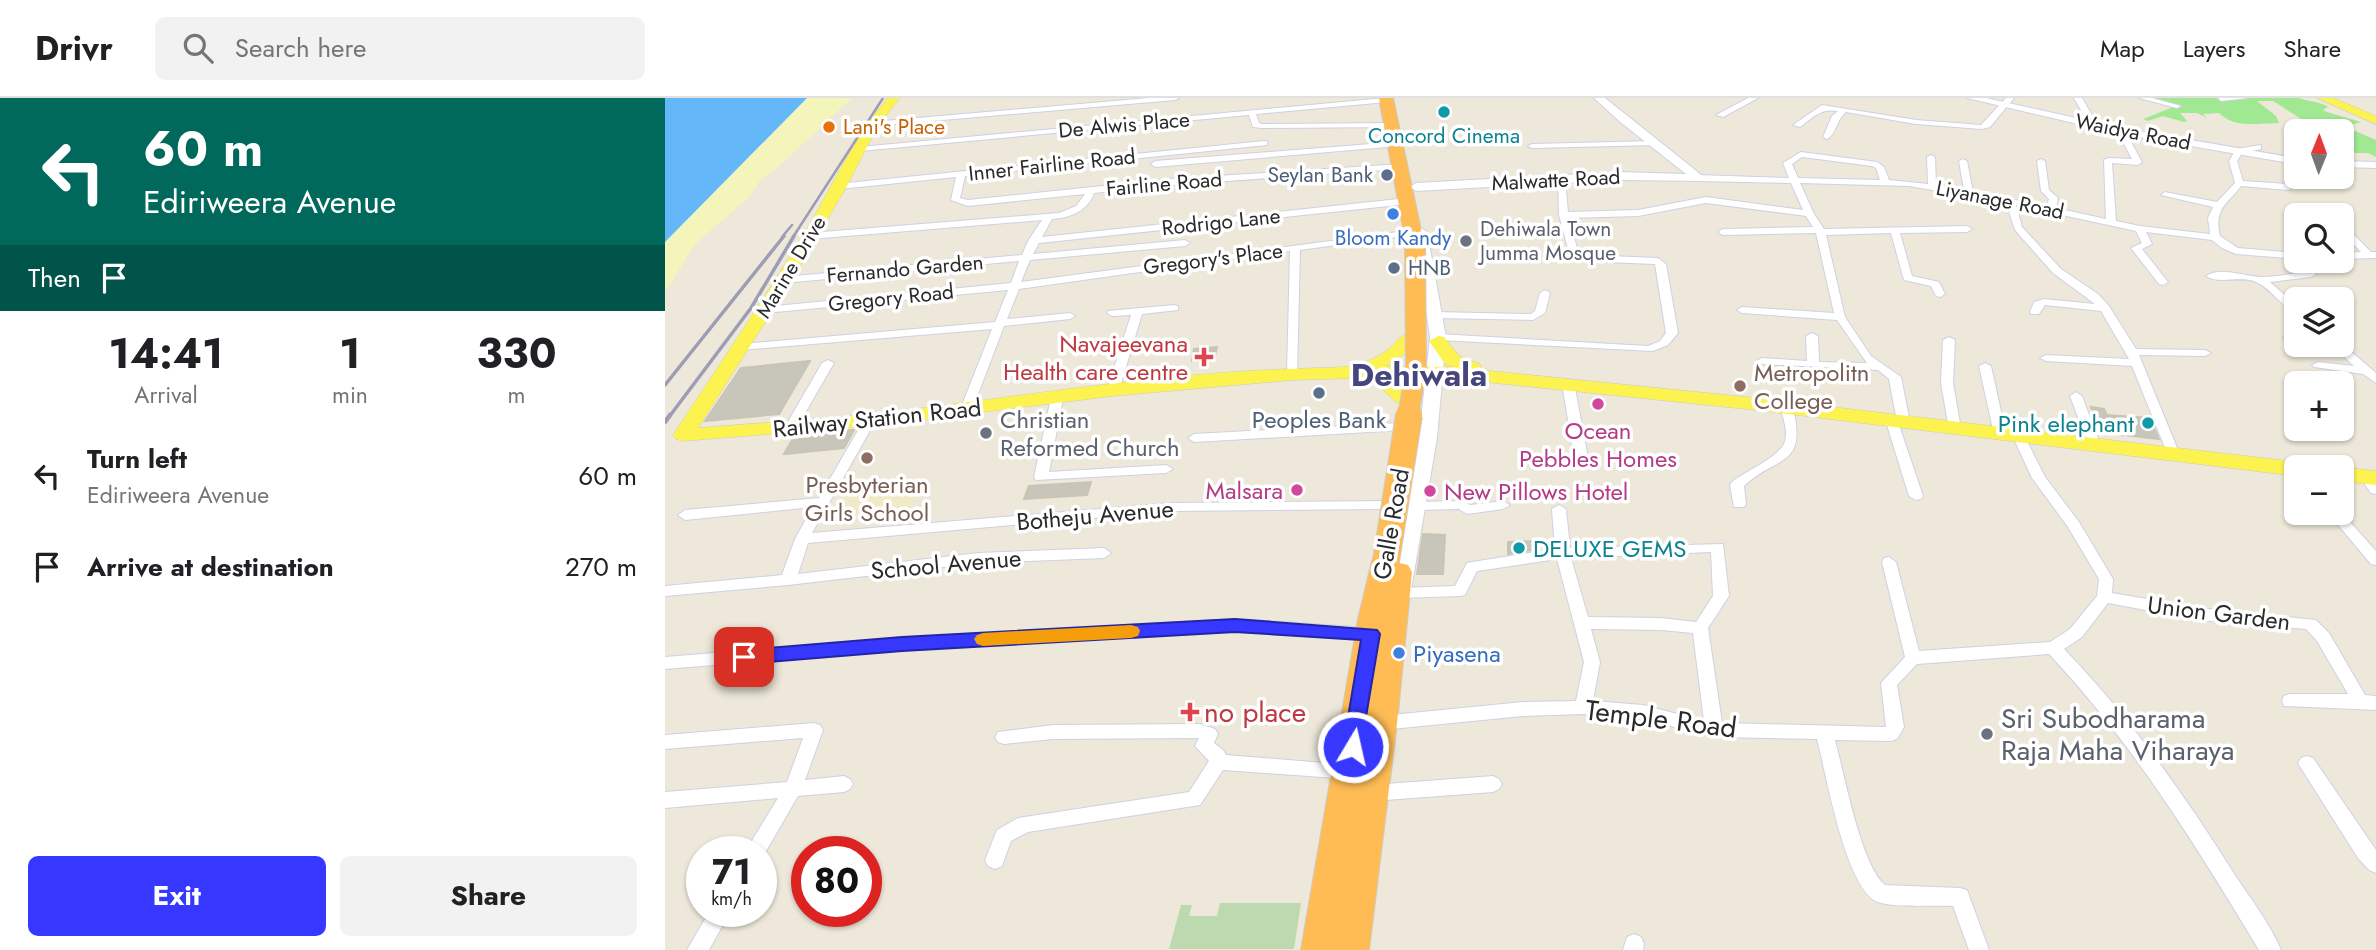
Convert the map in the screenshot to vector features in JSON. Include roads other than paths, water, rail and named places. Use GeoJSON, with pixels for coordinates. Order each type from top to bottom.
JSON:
{"type":"FeatureCollection","features":[{"type":"Feature","properties":{"kind":"highway","name":"Galle Road"},"geometry":{"type":"LineString","coordinates":[[1390,99],[1399,166],[1412,194]]}},
{"type":"Feature","properties":{"kind":"highway","name":"Galle Road"},"geometry":{"type":"LineString","coordinates":[[1350,950],[1361,782],[1416,368],[1412,194],[1390,99]]}},
{"type":"Feature","properties":{"kind":"highway","name":"Galle Road"},"geometry":{"type":"LineString","coordinates":[[1320,950],[1361,782],[1381,723],[1384,616]]}},
{"type":"Feature","properties":{"kind":"main road","name":"Marine Drive"},"geometry":{"type":"LineString","coordinates":[[683,435],[784,280],[840,186],[872,124],[894,98]]}},
{"type":"Feature","properties":{"kind":"main road"},"geometry":{"type":"LineString","coordinates":[[2323,98],[2376,120]]}},
{"type":"Feature","properties":{"kind":"main road"},"geometry":{"type":"LineString","coordinates":[[1415,235],[1438,339],[1436,379],[1492,374],[2284,468]]}},
{"type":"Feature","properties":{"kind":"main road"},"geometry":{"type":"LineString","coordinates":[[1354,372],[1374,366],[1392,356],[1411,337]]}},
{"type":"Feature","properties":{"kind":"main road"},"geometry":{"type":"LineString","coordinates":[[1438,339],[1452,360],[1492,374]]}},
{"type":"Feature","properties":{"kind":"main road","name":"Railway Station Road"},"geometry":{"type":"LineString","coordinates":[[683,435],[870,420],[1113,390],[1293,374],[1406,371],[1436,379]]}},
{"type":"Feature","properties":{"kind":"main road"},"geometry":{"type":"LineString","coordinates":[[1354,372],[1380,377],[1401,414]]}},
{"type":"Feature","properties":{"kind":"main road"},"geometry":{"type":"LineString","coordinates":[[2354,477],[2373,481]]}},
{"type":"Feature","properties":{"kind":"street"},"geometry":{"type":"LineString","coordinates":[[872,124],[1089,102],[1175,98]]}},
{"type":"Feature","properties":{"kind":"street"},"geometry":{"type":"LineString","coordinates":[[1599,98],[1611,111],[1632,123],[1654,144],[1675,156],[1697,178]]}},
{"type":"Feature","properties":{"kind":"street"},"geometry":{"type":"LineString","coordinates":[[1720,115],[1754,98]]}},
{"type":"Feature","properties":{"kind":"street"},"geometry":{"type":"LineString","coordinates":[[1831,107],[1839,98]]}},
{"type":"Feature","properties":{"kind":"street","name":"Waidya Road"},"geometry":{"type":"LineString","coordinates":[[1972,98],[2008,102],[2121,131],[2284,159]]}},
{"type":"Feature","properties":{"kind":"street"},"geometry":{"type":"LineString","coordinates":[[2078,98],[2093,124]]}},
{"type":"Feature","properties":{"kind":"street"},"geometry":{"type":"LineString","coordinates":[[2143,98],[2177,106]]}},
{"type":"Feature","properties":{"kind":"street"},"geometry":{"type":"LineString","coordinates":[[2221,99],[2243,98]]}},
{"type":"Feature","properties":{"kind":"street","name":"De Alwis Place"},"geometry":{"type":"LineString","coordinates":[[860,149],[1390,99]]}},
{"type":"Feature","properties":{"kind":"street"},"geometry":{"type":"LineString","coordinates":[[1797,125],[1822,107],[1831,107],[1916,122],[1982,127],[2008,102]]}},
{"type":"Feature","properties":{"kind":"street"},"geometry":{"type":"LineString","coordinates":[[1827,136],[1836,116],[1845,109]]}},
{"type":"Feature","properties":{"kind":"street"},"geometry":{"type":"LineString","coordinates":[[1252,113],[1256,125],[1262,126],[1393,125]]}},
{"type":"Feature","properties":{"kind":"street"},"geometry":{"type":"LineString","coordinates":[[2111,223],[2108,160],[2138,162],[2121,131]]}},
{"type":"Feature","properties":{"kind":"street","name":"Inner Fairline Road"},"geometry":{"type":"LineString","coordinates":[[840,186],[1264,143]]}},
{"type":"Feature","properties":{"kind":"street"},"geometry":{"type":"LineString","coordinates":[[1155,164],[1396,144]]}},
{"type":"Feature","properties":{"kind":"street"},"geometry":{"type":"LineString","coordinates":[[1532,146],[1654,144]]}},
{"type":"Feature","properties":{"kind":"street"},"geometry":{"type":"LineString","coordinates":[[2239,183],[2233,161],[2237,152],[2258,147]]}},
{"type":"Feature","properties":{"kind":"street"},"geometry":{"type":"LineString","coordinates":[[1886,183],[1879,167],[1874,164],[1801,154],[1787,163],[1809,214],[1820,231],[1840,317],[1867,358],[1895,377],[1898,422],[1916,496]]}},
{"type":"Feature","properties":{"kind":"street"},"geometry":{"type":"LineString","coordinates":[[1931,157],[1932,187]]}},
{"type":"Feature","properties":{"kind":"street"},"geometry":{"type":"LineString","coordinates":[[1963,161],[1969,194]]}},
{"type":"Feature","properties":{"kind":"street"},"geometry":{"type":"LineString","coordinates":[[2041,161],[2045,191],[2054,198],[2051,210]]}},
{"type":"Feature","properties":{"kind":"street"},"geometry":{"type":"LineString","coordinates":[[2354,164],[2376,165]]}},
{"type":"Feature","properties":{"kind":"street","name":"Fairline Road"},"geometry":{"type":"LineString","coordinates":[[961,174],[955,200],[960,202],[1399,166]]}},
{"type":"Feature","properties":{"kind":"street"},"geometry":{"type":"LineString","coordinates":[[1438,339],[1649,349],[1664,343],[1672,333],[1661,264],[1658,261],[1573,254],[1564,215],[1561,178]]}},
{"type":"Feature","properties":{"kind":"street","name":"Malwatte Road"},"geometry":{"type":"LineString","coordinates":[[1412,194],[1561,178],[1697,178]]}},
{"type":"Feature","properties":{"kind":"street","name":"Liyanage Road"},"geometry":{"type":"LineString","coordinates":[[1697,178],[1886,183],[1932,187],[2140,229],[2215,237],[2236,251],[2284,255]]}},
{"type":"Feature","properties":{"kind":"street"},"geometry":{"type":"LineString","coordinates":[[2239,183],[2284,187]]}},
{"type":"Feature","properties":{"kind":"street"},"geometry":{"type":"LineString","coordinates":[[2215,237],[2211,222],[2216,205],[2239,183]]}},
{"type":"Feature","properties":{"kind":"street"},"geometry":{"type":"LineString","coordinates":[[810,236],[1048,218],[1081,208],[1088,201],[1090,190]]}},
{"type":"Feature","properties":{"kind":"street","name":"Rodrigo Lane"},"geometry":{"type":"LineString","coordinates":[[1033,241],[1412,194]]}},
{"type":"Feature","properties":{"kind":"street"},"geometry":{"type":"LineString","coordinates":[[2165,195],[2216,205]]}},
{"type":"Feature","properties":{"kind":"street"},"geometry":{"type":"LineString","coordinates":[[1564,215],[1638,213],[1716,200],[1809,214]]}},
{"type":"Feature","properties":{"kind":"street"},"geometry":{"type":"LineString","coordinates":[[2010,201],[2018,228],[2057,271],[2094,296],[2105,308],[2134,358],[2174,455]]}},
{"type":"Feature","properties":{"kind":"street"},"geometry":{"type":"LineString","coordinates":[[966,410],[1026,257],[1048,218]]}},
{"type":"Feature","properties":{"kind":"street"},"geometry":{"type":"LineString","coordinates":[[1723,232],[1967,229]]}},
{"type":"Feature","properties":{"kind":"street"},"geometry":{"type":"LineString","coordinates":[[2140,229],[2147,244],[2136,248],[2163,282]]}},
{"type":"Feature","properties":{"kind":"street"},"geometry":{"type":"LineString","coordinates":[[1895,231],[1908,278],[1935,284],[1940,294]]}},
{"type":"Feature","properties":{"kind":"street"},"geometry":{"type":"LineString","coordinates":[[1384,616],[1388,505],[1411,337],[1415,235]]}},
{"type":"Feature","properties":{"kind":"street","name":"Gregory's Place"},"geometry":{"type":"LineString","coordinates":[[1016,286],[1415,235]]}},
{"type":"Feature","properties":{"kind":"street"},"geometry":{"type":"LineString","coordinates":[[2354,238],[2372,255]]}},
{"type":"Feature","properties":{"kind":"street","name":"Fernando Garden"},"geometry":{"type":"LineString","coordinates":[[784,280],[1185,243]]}},
{"type":"Feature","properties":{"kind":"street"},"geometry":{"type":"LineString","coordinates":[[1293,374],[1295,249]]}},
{"type":"Feature","properties":{"kind":"street"},"geometry":{"type":"LineString","coordinates":[[2354,256],[2372,255]]}},
{"type":"Feature","properties":{"kind":"street"},"geometry":{"type":"LineString","coordinates":[[2211,276],[2244,276],[2261,280],[2310,273]]}},
{"type":"Feature","properties":{"kind":"street"},"geometry":{"type":"LineString","coordinates":[[2261,280],[2284,300]]}},
{"type":"Feature","properties":{"kind":"street","name":"Gregory Road"},"geometry":{"type":"LineString","coordinates":[[765,310],[1016,286]]}},
{"type":"Feature","properties":{"kind":"street"},"geometry":{"type":"LineString","coordinates":[[1411,310],[1533,317],[1541,313],[1545,293]]}},
{"type":"Feature","properties":{"kind":"street"},"geometry":{"type":"LineString","coordinates":[[2035,312],[2038,304],[2044,302],[2105,308]]}},
{"type":"Feature","properties":{"kind":"street"},"geometry":{"type":"LineString","coordinates":[[1112,313],[1174,309]]}},
{"type":"Feature","properties":{"kind":"street"},"geometry":{"type":"LineString","coordinates":[[1742,310],[1840,317]]}},
{"type":"Feature","properties":{"kind":"street"},"geometry":{"type":"LineString","coordinates":[[1113,390],[1137,312]]}},
{"type":"Feature","properties":{"kind":"street"},"geometry":{"type":"LineString","coordinates":[[741,346],[1070,316]]}},
{"type":"Feature","properties":{"kind":"street"},"geometry":{"type":"LineString","coordinates":[[1812,336],[1813,365]]}},
{"type":"Feature","properties":{"kind":"street"},"geometry":{"type":"LineString","coordinates":[[1949,340],[1947,383],[1955,429]]}},
{"type":"Feature","properties":{"kind":"street"},"geometry":{"type":"LineString","coordinates":[[2046,358],[2134,358],[2205,353]]}},
{"type":"Feature","properties":{"kind":"street"},"geometry":{"type":"LineString","coordinates":[[2351,357],[2372,375]]}},
{"type":"Feature","properties":{"kind":"street"},"geometry":{"type":"LineString","coordinates":[[1762,360],[1879,367]]}},
{"type":"Feature","properties":{"kind":"street"},"geometry":{"type":"LineString","coordinates":[[791,426],[828,363]]}},
{"type":"Feature","properties":{"kind":"street"},"geometry":{"type":"LineString","coordinates":[[2318,365],[2372,375]]}},
{"type":"Feature","properties":{"kind":"street"},"geometry":{"type":"LineString","coordinates":[[1889,562],[1913,658],[2053,648],[2076,633],[2104,597],[2106,579],[2074,525],[2009,435],[1985,366]]}},
{"type":"Feature","properties":{"kind":"street"},"geometry":{"type":"LineString","coordinates":[[1384,616],[1416,506],[1436,379]]}},
{"type":"Feature","properties":{"kind":"street"},"geometry":{"type":"LineString","coordinates":[[1568,383],[1582,463]]}},
{"type":"Feature","properties":{"kind":"street"},"geometry":{"type":"LineString","coordinates":[[2076,396],[2095,446]]}},
{"type":"Feature","properties":{"kind":"street"},"geometry":{"type":"LineString","coordinates":[[1056,398],[1041,477],[1165,469]]}},
{"type":"Feature","properties":{"kind":"street"},"geometry":{"type":"LineString","coordinates":[[1739,503],[1737,485],[1744,477],[1785,452],[1792,440],[1787,408]]}},
{"type":"Feature","properties":{"kind":"street"},"geometry":{"type":"LineString","coordinates":[[1194,438],[1416,412],[1431,416]]}},
{"type":"Feature","properties":{"kind":"street"},"geometry":{"type":"LineString","coordinates":[[787,580],[802,539],[870,420]]}},
{"type":"Feature","properties":{"kind":"street"},"geometry":{"type":"LineString","coordinates":[[685,515],[823,502]]}},
{"type":"Feature","properties":{"kind":"street","name":"Botheju Avenue"},"geometry":{"type":"LineString","coordinates":[[802,539],[1173,507],[1388,505]]}},
{"type":"Feature","properties":{"kind":"street"},"geometry":{"type":"LineString","coordinates":[[1416,506],[1462,505],[1467,510],[1503,505]]}},
{"type":"Feature","properties":{"kind":"street"},"geometry":{"type":"LineString","coordinates":[[1559,509],[1563,553],[1592,662],[1583,707]]}},
{"type":"Feature","properties":{"kind":"street"},"geometry":{"type":"LineString","coordinates":[[2345,525],[2376,560]]}},
{"type":"Feature","properties":{"kind":"street"},"geometry":{"type":"LineString","coordinates":[[665,663],[902,644],[1384,616],[1460,591],[1472,567],[1563,553],[1718,547],[1721,596],[1700,628],[1714,730]]}},
{"type":"Feature","properties":{"kind":"street","name":"School Avenue"},"geometry":{"type":"LineString","coordinates":[[665,591],[978,558],[1104,553]]}},
{"type":"Feature","properties":{"kind":"street","name":"Union Garden"},"geometry":{"type":"LineString","coordinates":[[2104,597],[2199,614],[2310,624],[2323,637],[2368,702]]}},
{"type":"Feature","properties":{"kind":"street"},"geometry":{"type":"LineString","coordinates":[[1582,623],[1661,624],[1700,628]]}},
{"type":"Feature","properties":{"kind":"street"},"geometry":{"type":"LineString","coordinates":[[2053,648],[2086,680],[2186,814],[2271,950]]}},
{"type":"Feature","properties":{"kind":"street","name":"Temple Road"},"geometry":{"type":"LineString","coordinates":[[1381,723],[1523,709],[1583,707],[1643,712],[1714,730],[1891,734],[1895,727],[1889,683],[1913,658]]}},
{"type":"Feature","properties":{"kind":"street"},"geometry":{"type":"LineString","coordinates":[[2290,701],[2368,702]]}},
{"type":"Feature","properties":{"kind":"street"},"geometry":{"type":"LineString","coordinates":[[665,742],[814,730],[793,789],[765,836]]}},
{"type":"Feature","properties":{"kind":"street"},"geometry":{"type":"LineString","coordinates":[[995,860],[1004,836],[1025,824],[1194,799],[1218,762],[1217,755],[1204,746],[1209,734],[1200,731],[1053,732],[1004,737]]}},
{"type":"Feature","properties":{"kind":"street"},"geometry":{"type":"LineString","coordinates":[[1824,732],[1861,871],[1870,885],[1881,894],[1960,897],[1979,950]]}},
{"type":"Feature","properties":{"kind":"street"},"geometry":{"type":"LineString","coordinates":[[1218,762],[1361,782],[1493,784]]}},
{"type":"Feature","properties":{"kind":"street"},"geometry":{"type":"LineString","coordinates":[[2307,763],[2365,852],[2376,864]]}},
{"type":"Feature","properties":{"kind":"street"},"geometry":{"type":"LineString","coordinates":[[665,800],[843,784]]}},
{"type":"Feature","properties":{"kind":"street"},"geometry":{"type":"LineString","coordinates":[[697,950],[711,927]]}},
{"type":"Feature","properties":{"kind":"water"},"geometry":{"type":"Polygon","coordinates":[[[665,98],[807,98],[665,242],[665,98]]]}},
{"type":"Feature","properties":{"kind":"railway"},"geometry":{"type":"LineString","coordinates":[[793,237],[883,98]]}},
{"type":"Feature","properties":{"kind":"railway"},"geometry":{"type":"LineString","coordinates":[[782,237],[792,225]]}},
{"type":"Feature","properties":{"kind":"railway"},"geometry":{"type":"LineString","coordinates":[[665,385],[784,236]]}},
{"type":"Feature","properties":{"kind":"railway"},"geometry":{"type":"LineString","coordinates":[[669,417],[751,308],[794,236]]}},
{"type":"Feature","properties":{"kind":"railway"},"geometry":{"type":"LineString","coordinates":[[665,422],[670,415]]}},
{"type":"Feature","properties":{"kind":"place","name":"Concord Cinema"},"geometry":{"type":"Point","coordinates":[1444,112]}},
{"type":"Feature","properties":{"kind":"place","name":"Lani's Place"},"geometry":{"type":"Point","coordinates":[829,127]}},
{"type":"Feature","properties":{"kind":"place","name":"Seylan Bank"},"geometry":{"type":"Point","coordinates":[1387,175]}},
{"type":"Feature","properties":{"kind":"place","name":"Bloom Kandy"},"geometry":{"type":"Point","coordinates":[1393,214]}},
{"type":"Feature","properties":{"kind":"place","name":"Dehiwala Town Jumma Mosque"},"geometry":{"type":"Point","coordinates":[1466,241]}},
{"type":"Feature","properties":{"kind":"place","name":"HNB"},"geometry":{"type":"Point","coordinates":[1394,268]}},
{"type":"Feature","properties":{"kind":"place","name":"Navajeevana Health care centre"},"geometry":{"type":"Point","coordinates":[1204,357]}},
{"type":"Feature","properties":{"kind":"place","name":"Metropolitn College"},"geometry":{"type":"Point","coordinates":[1740,386]}},
{"type":"Feature","properties":{"kind":"place","name":"Peoples Bank"},"geometry":{"type":"Point","coordinates":[1319,393]}},
{"type":"Feature","properties":{"kind":"place","name":"Ocean Pebbles Homes"},"geometry":{"type":"Point","coordinates":[1598,404]}},
{"type":"Feature","properties":{"kind":"place","name":"Pink elephant"},"geometry":{"type":"Point","coordinates":[2148,423]}},
{"type":"Feature","properties":{"kind":"place","name":"Christian Reformed Church"},"geometry":{"type":"Point","coordinates":[986,433]}},
{"type":"Feature","properties":{"kind":"place","name":"Presbyterian Girls School"},"geometry":{"type":"Point","coordinates":[867,458]}},
{"type":"Feature","properties":{"kind":"place","name":"Malsara"},"geometry":{"type":"Point","coordinates":[1297,490]}},
{"type":"Feature","properties":{"kind":"place","name":"New Pillows Hotel"},"geometry":{"type":"Point","coordinates":[1430,491]}},
{"type":"Feature","properties":{"kind":"place","name":"DELUXE GEMS"},"geometry":{"type":"Point","coordinates":[1519,548]}},
{"type":"Feature","properties":{"kind":"place","name":"Piyasena"},"geometry":{"type":"Point","coordinates":[1399,653]}},
{"type":"Feature","properties":{"kind":"place","name":"no place"},"geometry":{"type":"Point","coordinates":[1190,712]}},
{"type":"Feature","properties":{"kind":"place","name":"Sri Subodharama Raja Maha Viharaya"},"geometry":{"type":"Point","coordinates":[1987,734]}},
{"type":"Feature","properties":{"kind":"district","name":"Dehiwala"},"geometry":{"type":"Point","coordinates":[1419,375]}}]}
